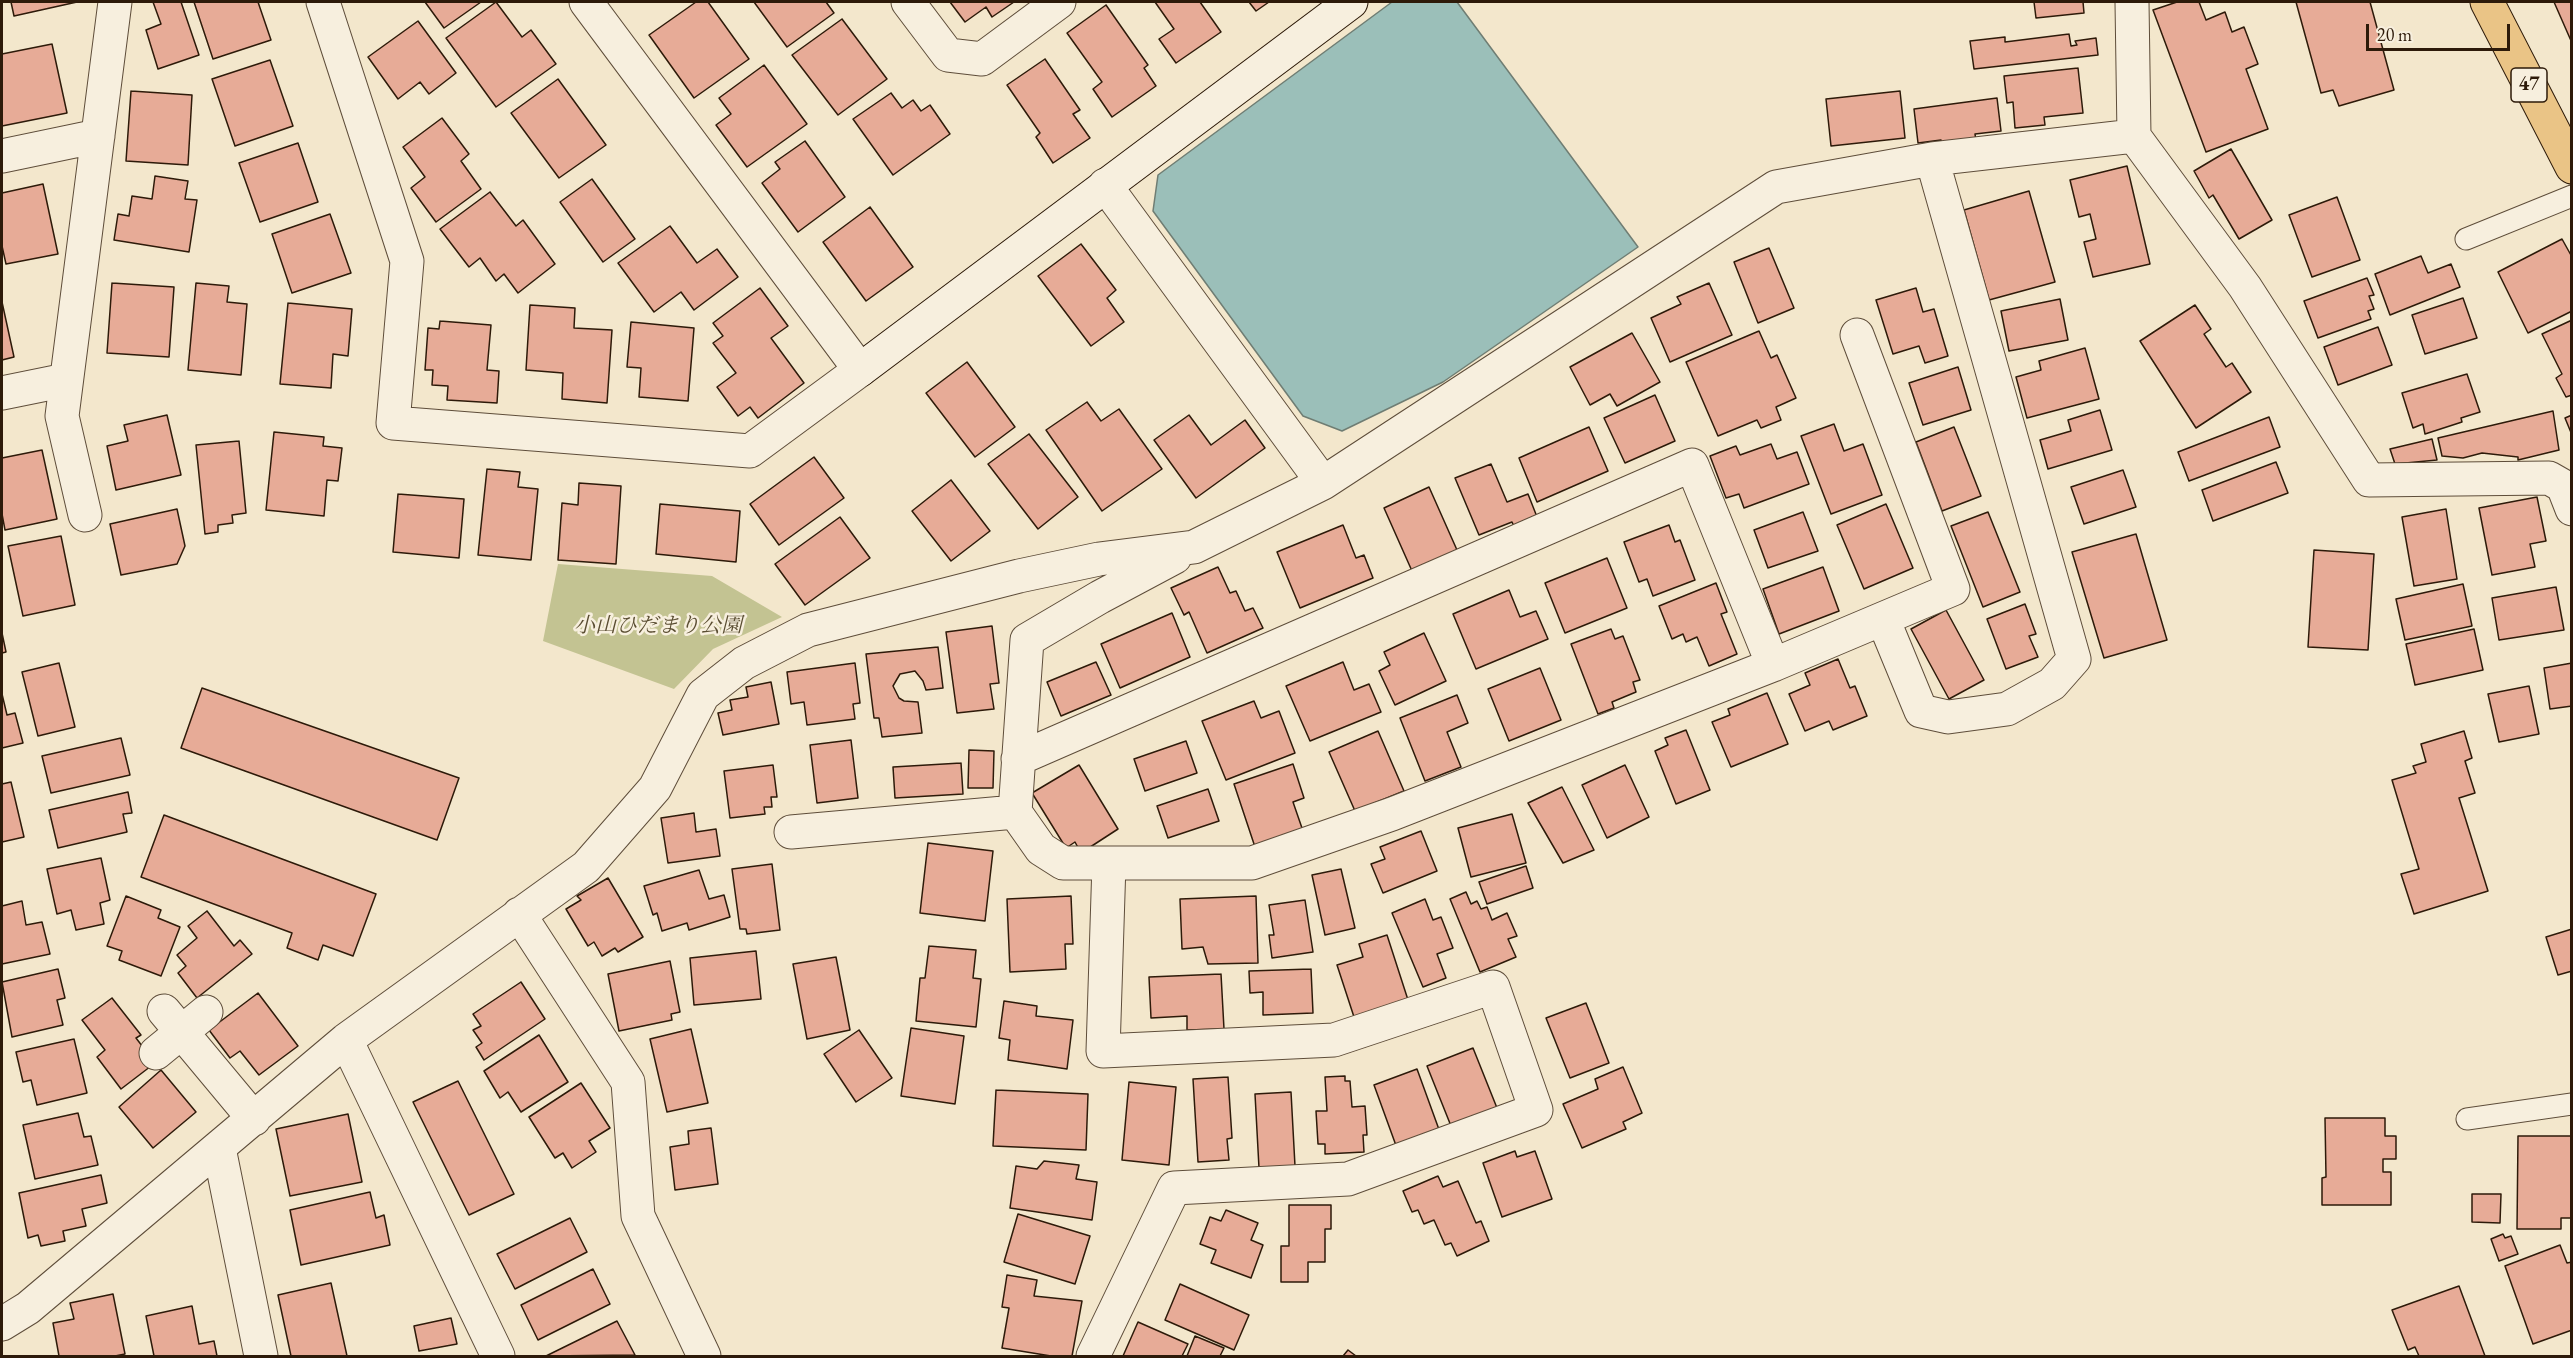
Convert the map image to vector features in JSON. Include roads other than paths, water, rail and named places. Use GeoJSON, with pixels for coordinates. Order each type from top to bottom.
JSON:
{"type":"FeatureCollection","features":[{"type":"Feature","properties":{"kind":"main road","name":"47"},"geometry":{"type":"LineString","coordinates":[[2499,11],[2571,167]]}},
{"type":"Feature","properties":{"kind":"street"},"geometry":{"type":"LineString","coordinates":[[85,515],[62,416],[115,2]]}},
{"type":"Feature","properties":{"kind":"street"},"geometry":{"type":"LineString","coordinates":[[323,2],[407,261],[393,423],[750,451],[1351,2]]}},
{"type":"Feature","properties":{"kind":"street"},"geometry":{"type":"LineString","coordinates":[[586,2],[860,370]]}},
{"type":"Feature","properties":{"kind":"street"},"geometry":{"type":"LineString","coordinates":[[908,2],[948,55],[982,59],[1059,2]]}},
{"type":"Feature","properties":{"kind":"street"},"geometry":{"type":"LineString","coordinates":[[2132,2],[2134,136],[2245,287],[2369,480],[2549,478],[2563,486],[2571,509]]}},
{"type":"Feature","properties":{"kind":"street"},"geometry":{"type":"LineString","coordinates":[[2,156],[98,136]]}},
{"type":"Feature","properties":{"kind":"street"},"geometry":{"type":"LineString","coordinates":[[1857,335],[1953,589],[1773,665],[1392,814],[1252,863],[1063,863],[1041,849],[1015,812],[1027,640],[1100,597],[1194,547],[1323,483],[1776,187],[1932,159],[2134,136]]}},
{"type":"Feature","properties":{"kind":"street"},"geometry":{"type":"LineString","coordinates":[[1883,619],[1921,711],[1948,717],[2007,709],[2052,684],[2074,659],[1932,159]]}},
{"type":"Feature","properties":{"kind":"street"},"geometry":{"type":"LineString","coordinates":[[1105,186],[1323,483]]}},
{"type":"Feature","properties":{"kind":"street"},"geometry":{"type":"LineString","coordinates":[[2,393],[66,380]]}},
{"type":"Feature","properties":{"kind":"street"},"geometry":{"type":"LineString","coordinates":[[1018,759],[1692,465],[1773,665]]}},
{"type":"Feature","properties":{"kind":"street"},"geometry":{"type":"LineString","coordinates":[[2,1324],[28,1308],[346,1040],[586,867],[655,788],[703,695],[744,663],[808,630],[1018,576],[1099,559],[1194,547]]}},
{"type":"Feature","properties":{"kind":"street"},"geometry":{"type":"LineString","coordinates":[[791,832],[1015,812]]}},
{"type":"Feature","properties":{"kind":"street"},"geometry":{"type":"LineString","coordinates":[[1094,1356],[1174,1188],[1348,1179],[1536,1110],[1493,987],[1334,1040],[1103,1051],[1109,863]]}},
{"type":"Feature","properties":{"kind":"street"},"geometry":{"type":"LineString","coordinates":[[519,914],[628,1082],[638,1216],[704,1356]]}},
{"type":"Feature","properties":{"kind":"street"},"geometry":{"type":"LineString","coordinates":[[156,1053],[172,1022],[206,1012]]}},
{"type":"Feature","properties":{"kind":"street"},"geometry":{"type":"LineString","coordinates":[[172,1022],[254,1119]]}},
{"type":"Feature","properties":{"kind":"street"},"geometry":{"type":"LineString","coordinates":[[346,1040],[498,1356]]}},
{"type":"Feature","properties":{"kind":"street"},"geometry":{"type":"LineString","coordinates":[[219,1148],[261,1356]]}},
{"type":"Feature","properties":{"kind":"lane"},"geometry":{"type":"LineString","coordinates":[[2466,239],[2571,196]]}},
{"type":"Feature","properties":{"kind":"lane"},"geometry":{"type":"LineString","coordinates":[[2467,1119],[2571,1104]]}},
{"type":"Feature","properties":{"kind":"water"},"geometry":{"type":"Polygon","coordinates":[[[1392,2],[1457,2],[1638,247],[1443,382],[1342,431],[1303,416],[1153,211],[1158,175],[1392,2]]]}},
{"type":"Feature","properties":{"kind":"park label","name":"小山ひだまり公園"},"geometry":{"type":"Point","coordinates":[658,626]}}]}
